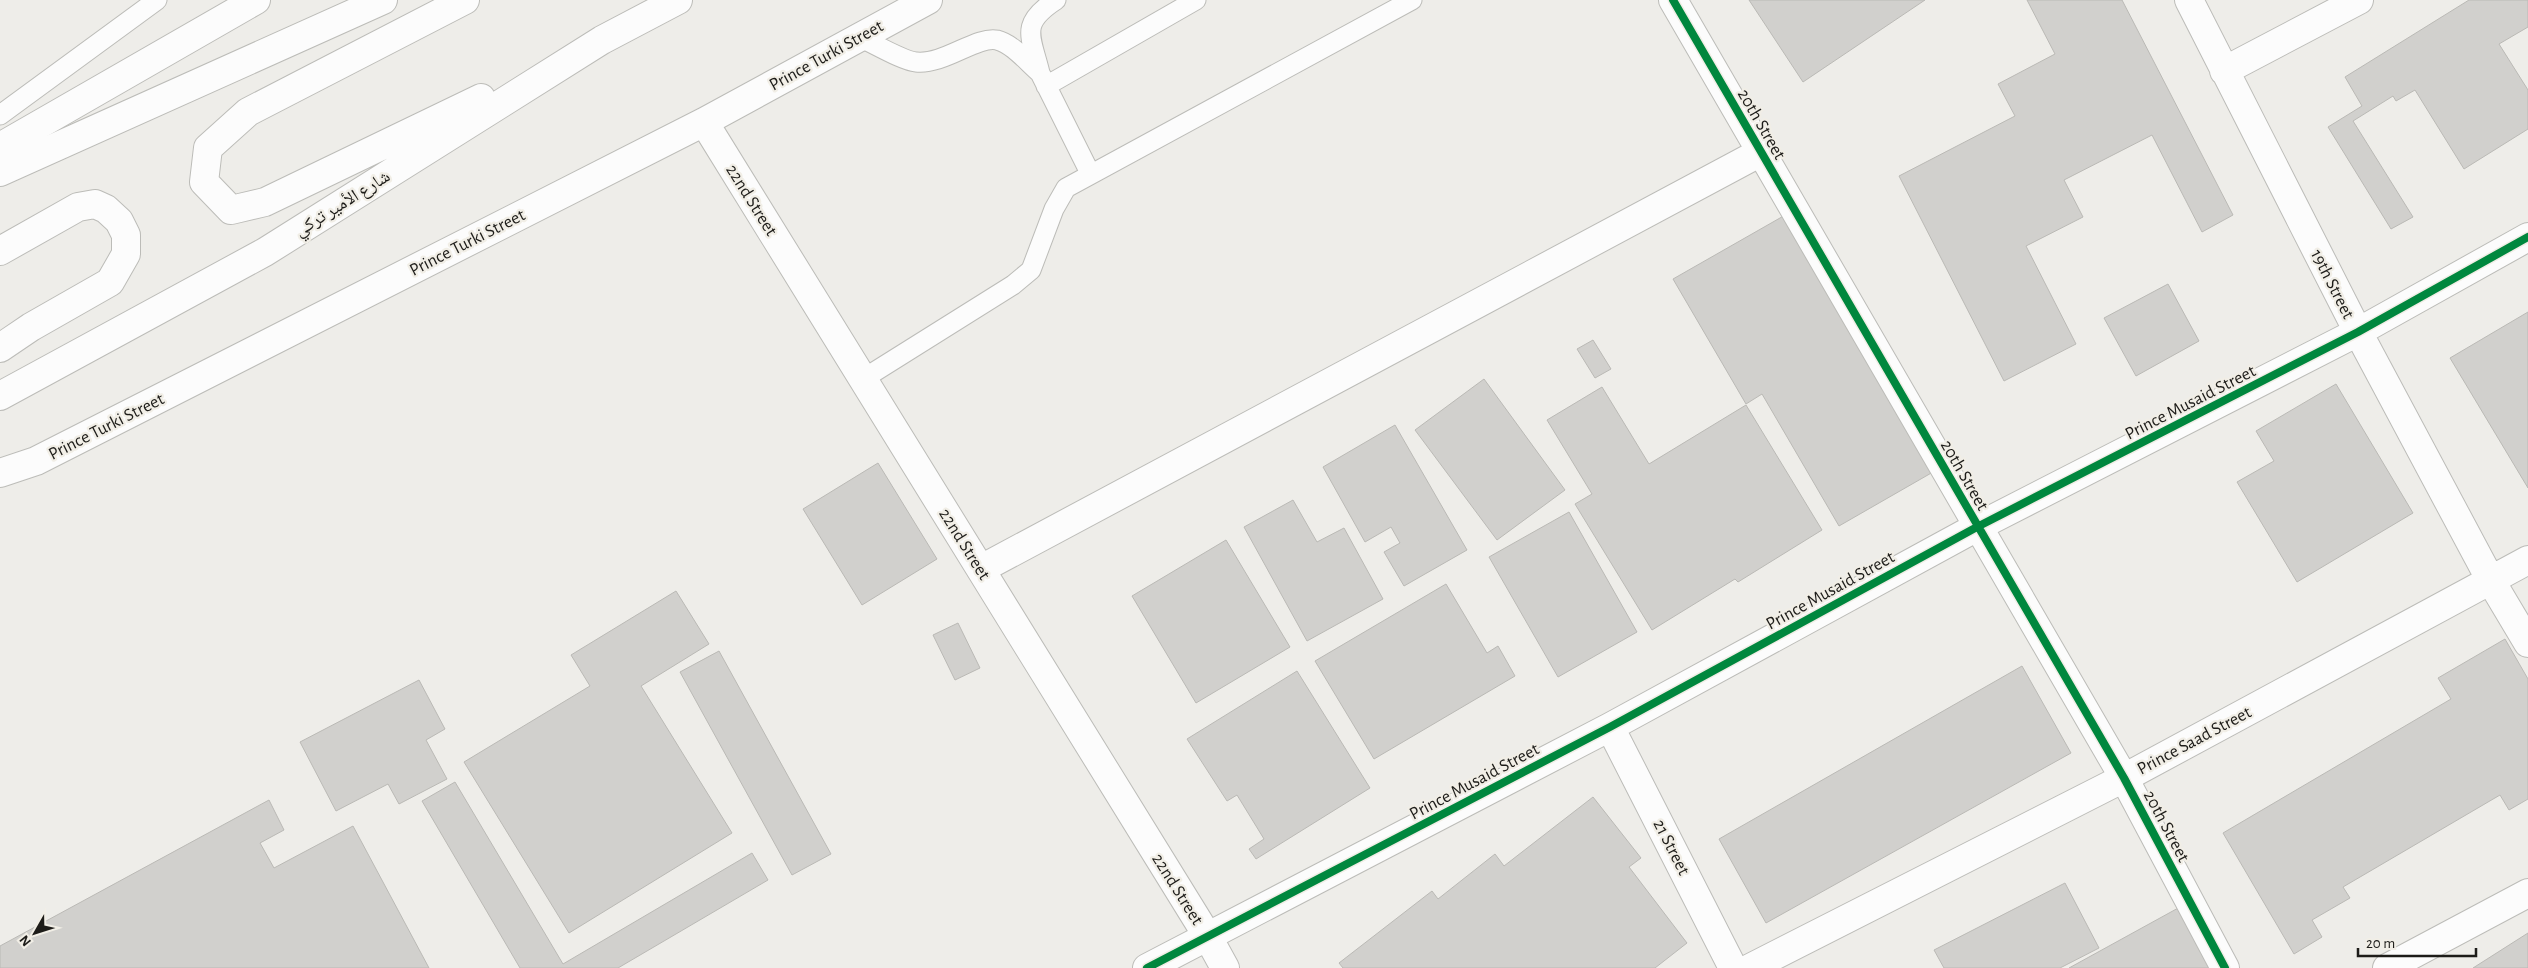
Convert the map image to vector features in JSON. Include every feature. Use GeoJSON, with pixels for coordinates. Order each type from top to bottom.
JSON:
{"type":"FeatureCollection","features":[{"type":"Feature","properties":{"kind":"street"},"geometry":{"type":"LineString","coordinates":[[0,147],[256,0]]}},
{"type":"Feature","properties":{"kind":"street"},"geometry":{"type":"LineString","coordinates":[[0,172],[383,0]]}},
{"type":"Feature","properties":{"kind":"street"},"geometry":{"type":"LineString","coordinates":[[465,0],[248,112],[208,148],[204,182],[232,210],[265,202],[602,40]]}},
{"type":"Feature","properties":{"kind":"street","name":"شارع الأمير تركي"},"geometry":{"type":"LineString","coordinates":[[0,396],[265,252],[602,40],[678,0]]}},
{"type":"Feature","properties":{"kind":"street","name":"Prince Turki Street"},"geometry":{"type":"LineString","coordinates":[[0,472],[36,461],[704,122],[928,0]]}},
{"type":"Feature","properties":{"kind":"street","name":"20th Street"},"geometry":{"type":"LineString","coordinates":[[1673,0],[2124,778],[2225,968]]}},
{"type":"Feature","properties":{"kind":"street","name":"19th Street"},"geometry":{"type":"LineString","coordinates":[[2189,0],[2358,332],[2491,581],[2528,643]]}},
{"type":"Feature","properties":{"kind":"street"},"geometry":{"type":"LineString","coordinates":[[2224,71],[2359,0]]}},
{"type":"Feature","properties":{"kind":"street","name":"22nd Street"},"geometry":{"type":"LineString","coordinates":[[704,122],[1208,937],[1225,968]]}},
{"type":"Feature","properties":{"kind":"street"},"geometry":{"type":"LineString","coordinates":[[981,569],[1761,152]]}},
{"type":"Feature","properties":{"kind":"street"},"geometry":{"type":"LineString","coordinates":[[0,251],[78,207],[95,204],[106,209],[119,221],[126,235],[126,254],[110,282],[31,327],[0,348]]}},
{"type":"Feature","properties":{"kind":"street","name":"Prince Musaid Street"},"geometry":{"type":"LineString","coordinates":[[1147,968],[1610,726],[1977,527],[2358,332],[2528,237]]}},
{"type":"Feature","properties":{"kind":"street","name":"Prince Saad Street"},"geometry":{"type":"LineString","coordinates":[[1750,968],[2124,778],[2528,560]]}},
{"type":"Feature","properties":{"kind":"street","name":"21 Street"},"geometry":{"type":"LineString","coordinates":[[1610,726],[1733,968]]}},
{"type":"Feature","properties":{"kind":"street"},"geometry":{"type":"LineString","coordinates":[[2387,968],[2528,893]]}},
{"type":"Feature","properties":{"kind":"lane"},"geometry":{"type":"LineString","coordinates":[[0,115],[157,0]]}},
{"type":"Feature","properties":{"kind":"lane"},"geometry":{"type":"LineString","coordinates":[[1056,0],[1034,16],[1029,30],[1043,80],[1090,173]]}},
{"type":"Feature","properties":{"kind":"lane"},"geometry":{"type":"LineString","coordinates":[[1043,80],[1196,0]]}},
{"type":"Feature","properties":{"kind":"lane"},"geometry":{"type":"LineString","coordinates":[[863,379],[1013,285],[1031,270],[1054,209],[1066,188],[1090,173],[1412,0]]}},
{"type":"Feature","properties":{"kind":"lane"},"geometry":{"type":"LineString","coordinates":[[859,37],[914,62],[944,58],[983,42],[997,40],[1008,46],[1043,80]]}},
{"type":"Feature","properties":{"kind":"building"},"geometry":{"type":"Polygon","coordinates":[[[1749,0],[1925,0],[1803,82],[1749,0]]]}},
{"type":"Feature","properties":{"kind":"building"},"geometry":{"type":"Polygon","coordinates":[[[2027,0],[2122,0],[2233,215],[2202,232],[2152,135],[2064,180],[2083,217],[2026,246],[2076,344],[2004,381],[1899,176],[2015,116],[1998,84],[2055,54],[2027,0]]]}},
{"type":"Feature","properties":{"kind":"building"},"geometry":{"type":"Polygon","coordinates":[[[2469,0],[2528,0],[2528,27],[2499,44],[2528,90],[2528,129],[2464,169],[2415,90],[2396,101],[2393,96],[2353,121],[2413,217],[2391,229],[2328,127],[2362,106],[2345,77],[2469,0]]]}},
{"type":"Feature","properties":{"kind":"building"},"geometry":{"type":"Polygon","coordinates":[[[1787,214],[1940,468],[1839,526],[1762,394],[1746,404],[1673,279],[1787,214]]]}},
{"type":"Feature","properties":{"kind":"building"},"geometry":{"type":"Polygon","coordinates":[[[2168,284],[2199,341],[2136,376],[2104,318],[2168,284]]]}},
{"type":"Feature","properties":{"kind":"building"},"geometry":{"type":"Polygon","coordinates":[[[2528,312],[2528,488],[2450,358],[2528,312]]]}},
{"type":"Feature","properties":{"kind":"building"},"geometry":{"type":"Polygon","coordinates":[[[1593,340],[1611,369],[1595,378],[1577,349],[1593,340]]]}},
{"type":"Feature","properties":{"kind":"building"},"geometry":{"type":"Polygon","coordinates":[[[1484,379],[1565,490],[1497,540],[1415,430],[1484,379]]]}},
{"type":"Feature","properties":{"kind":"building"},"geometry":{"type":"Polygon","coordinates":[[[2336,384],[2413,513],[2297,582],[2237,482],[2274,461],[2256,431],[2336,384]]]}},
{"type":"Feature","properties":{"kind":"building"},"geometry":{"type":"Polygon","coordinates":[[[1602,387],[1649,464],[1746,405],[1822,530],[1738,582],[1735,579],[1652,630],[1575,504],[1592,494],[1547,420],[1602,387]]]}},
{"type":"Feature","properties":{"kind":"building"},"geometry":{"type":"Polygon","coordinates":[[[1395,425],[1467,550],[1404,586],[1384,552],[1400,543],[1391,527],[1365,542],[1323,467],[1395,425]]]}},
{"type":"Feature","properties":{"kind":"building"},"geometry":{"type":"Polygon","coordinates":[[[878,463],[937,559],[862,605],[803,509],[878,463]]]}},
{"type":"Feature","properties":{"kind":"building"},"geometry":{"type":"Polygon","coordinates":[[[1293,500],[1317,542],[1344,528],[1383,599],[1307,641],[1244,527],[1293,500]]]}},
{"type":"Feature","properties":{"kind":"building"},"geometry":{"type":"Polygon","coordinates":[[[1569,512],[1637,632],[1558,677],[1489,557],[1569,512]]]}},
{"type":"Feature","properties":{"kind":"building"},"geometry":{"type":"Polygon","coordinates":[[[1226,540],[1290,647],[1196,703],[1132,596],[1226,540]]]}},
{"type":"Feature","properties":{"kind":"building"},"geometry":{"type":"Polygon","coordinates":[[[1446,584],[1487,653],[1498,646],[1515,676],[1374,759],[1315,661],[1446,584]]]}},
{"type":"Feature","properties":{"kind":"building"},"geometry":{"type":"Polygon","coordinates":[[[676,591],[709,644],[641,686],[732,833],[569,933],[464,762],[590,686],[571,655],[676,591]]]}},
{"type":"Feature","properties":{"kind":"building"},"geometry":{"type":"Polygon","coordinates":[[[958,623],[980,668],[955,680],[933,635],[958,623]]]}},
{"type":"Feature","properties":{"kind":"building"},"geometry":{"type":"Polygon","coordinates":[[[2505,639],[2528,679],[2528,799],[2509,810],[2500,795],[2343,887],[2350,898],[2312,920],[2322,937],[2294,954],[2223,833],[2451,699],[2438,678],[2505,639]]]}},
{"type":"Feature","properties":{"kind":"building"},"geometry":{"type":"Polygon","coordinates":[[[719,651],[831,854],[792,875],[680,672],[719,651]]]}},
{"type":"Feature","properties":{"kind":"building"},"geometry":{"type":"Polygon","coordinates":[[[2022,666],[2071,753],[1766,923],[1719,839],[2022,666]]]}},
{"type":"Feature","properties":{"kind":"building"},"geometry":{"type":"Polygon","coordinates":[[[1297,671],[1370,788],[1256,859],[1249,849],[1264,839],[1237,795],[1227,801],[1187,739],[1297,671]]]}},
{"type":"Feature","properties":{"kind":"building"},"geometry":{"type":"Polygon","coordinates":[[[419,680],[445,729],[426,740],[447,779],[399,804],[388,784],[336,811],[300,742],[419,680]]]}},
{"type":"Feature","properties":{"kind":"building"},"geometry":{"type":"Polygon","coordinates":[[[455,782],[563,964],[752,853],[768,880],[618,968],[520,968],[422,801],[455,782]]]}},
{"type":"Feature","properties":{"kind":"building"},"geometry":{"type":"Polygon","coordinates":[[[1593,797],[1641,858],[1629,867],[1687,943],[1655,968],[1343,968],[1339,963],[1432,891],[1438,899],[1495,854],[1504,866],[1593,797]]]}},
{"type":"Feature","properties":{"kind":"building"},"geometry":{"type":"Polygon","coordinates":[[[269,800],[284,830],[260,843],[274,868],[353,826],[429,968],[0,968],[0,946],[269,800]]]}},
{"type":"Feature","properties":{"kind":"building"},"geometry":{"type":"Polygon","coordinates":[[[2065,883],[2099,948],[2060,968],[1944,968],[1934,950],[2065,883]]]}},
{"type":"Feature","properties":{"kind":"building"},"geometry":{"type":"Polygon","coordinates":[[[2180,907],[2214,968],[2069,968],[2180,907]]]}},
{"type":"Feature","properties":{"kind":"building"},"geometry":{"type":"Polygon","coordinates":[[[2528,933],[2528,968],[2473,968],[2528,933]]]}},
{"type":"Feature","properties":{"kind":"cycle path"},"geometry":{"type":"LineString","coordinates":[[1673,0],[2124,778],[2225,968]]}},
{"type":"Feature","properties":{"kind":"cycle path"},"geometry":{"type":"LineString","coordinates":[[1147,968],[1610,727],[1977,527],[2358,332],[2528,237]]}}]}
